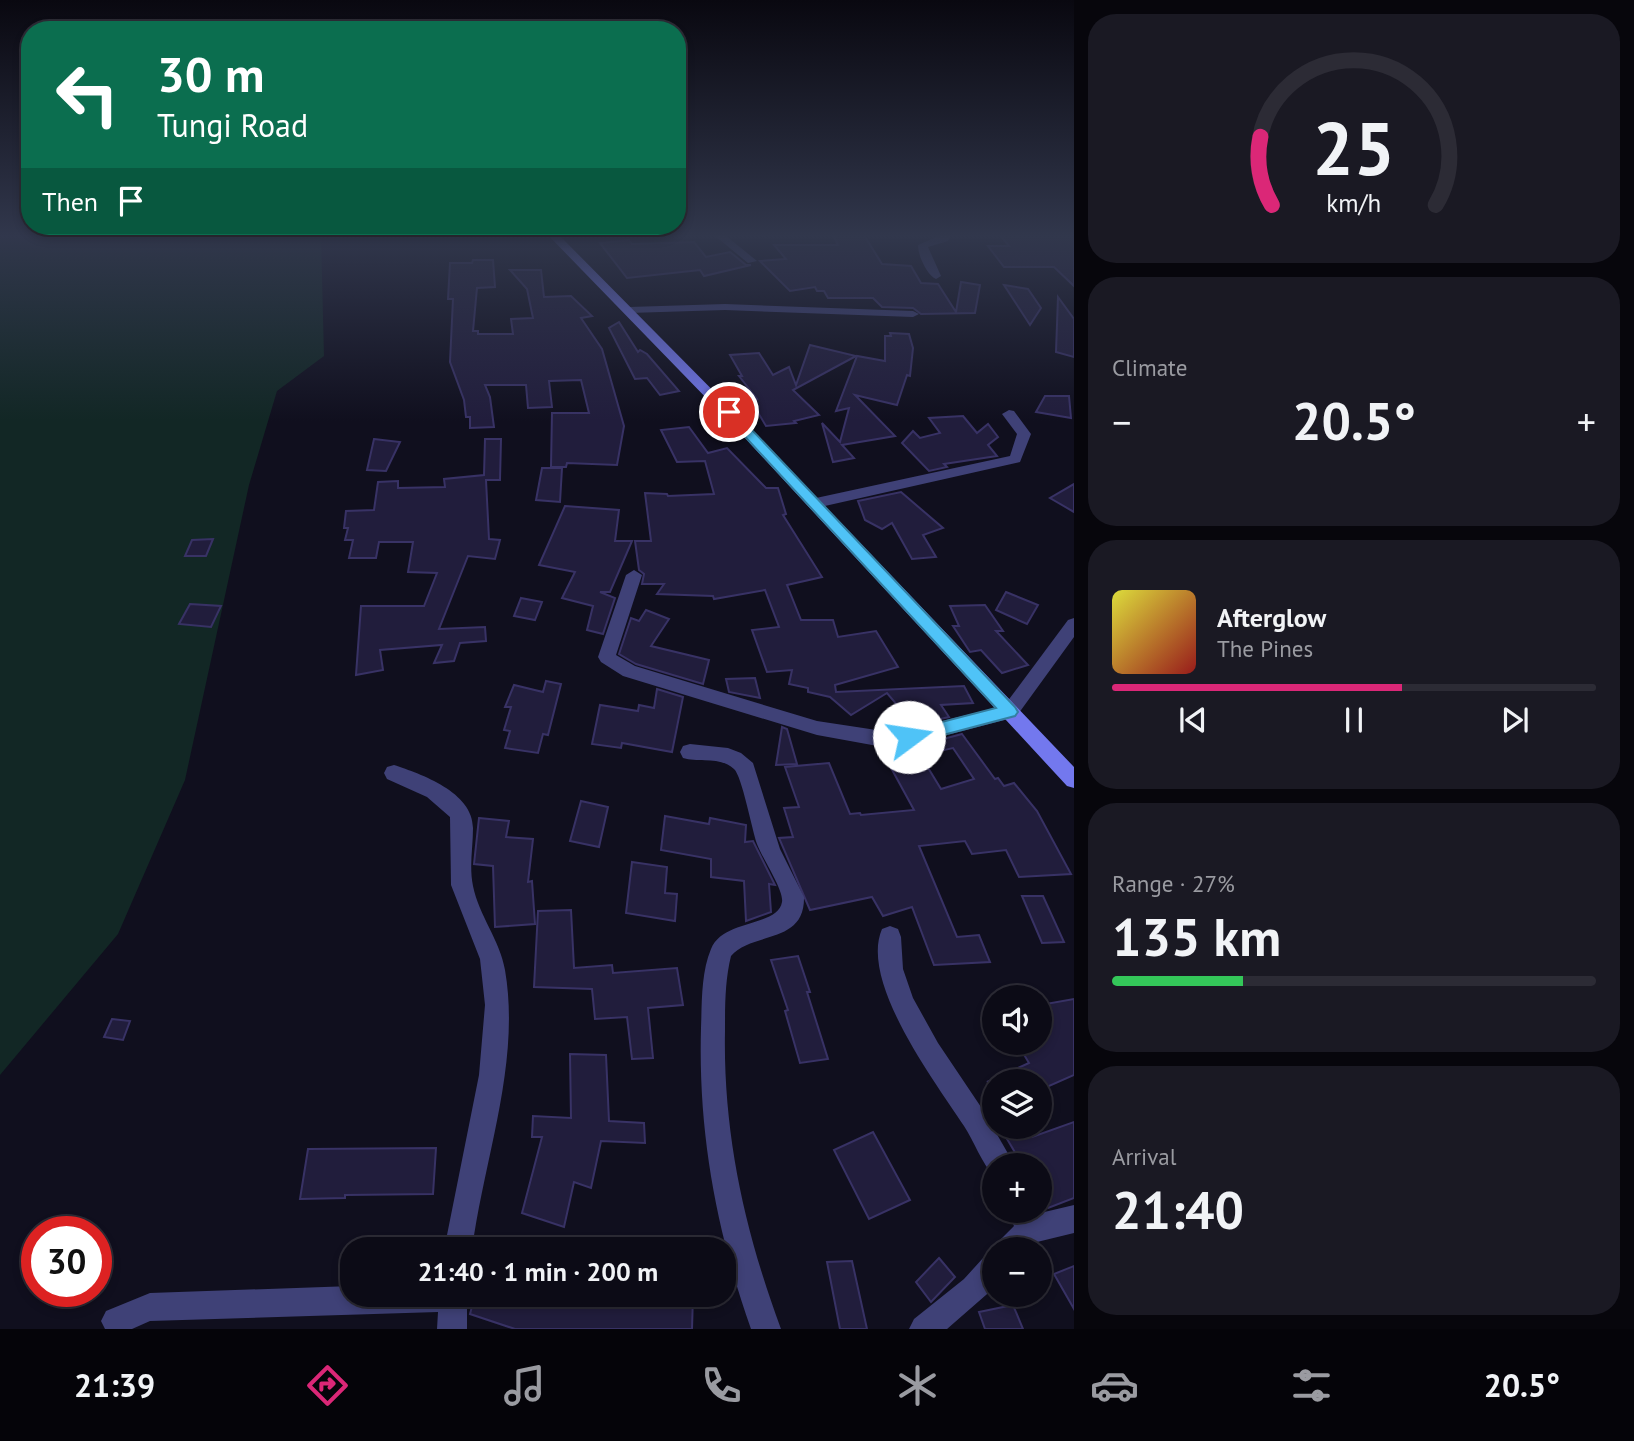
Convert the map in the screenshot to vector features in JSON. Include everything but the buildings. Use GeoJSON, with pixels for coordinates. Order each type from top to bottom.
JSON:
{"type":"FeatureCollection","features":[{"type":"Feature","properties":{"kind":"main road"},"geometry":{"type":"LineString","coordinates":[[616,297],[816,503],[1074,780]]}},
{"type":"Feature","properties":{"kind":"street"},"geometry":{"type":"LineString","coordinates":[[629,310],[725,307],[913,314]]}},
{"type":"Feature","properties":{"kind":"street"},"geometry":{"type":"LineString","coordinates":[[816,503],[1015,459],[1024,434],[1009,414]]}},
{"type":"Feature","properties":{"kind":"street"},"geometry":{"type":"LineString","coordinates":[[634,575],[607,657],[629,671],[817,728],[883,738],[909,737],[1010,712],[1074,624]]}},
{"type":"Feature","properties":{"kind":"street"},"geometry":{"type":"LineString","coordinates":[[690,752],[738,758],[746,769],[774,861],[792,890],[793,904],[787,916],[762,933],[733,937],[722,949],[714,991],[712,1082],[716,1130],[741,1253],[766,1329]]}},
{"type":"Feature","properties":{"kind":"street"},"geometry":{"type":"LineString","coordinates":[[394,773],[444,799],[457,809],[463,822],[460,852],[462,886],[494,969],[494,1055],[460,1237]]}},
{"type":"Feature","properties":{"kind":"street"},"geometry":{"type":"LineString","coordinates":[[890,937],[894,979],[909,1014],[940,1073],[996,1153]]}},
{"type":"Feature","properties":{"kind":"street"},"geometry":{"type":"LineString","coordinates":[[1020,1230],[1074,1219]]}},
{"type":"Feature","properties":{"kind":"street"},"geometry":{"type":"LineString","coordinates":[[924,1329],[982,1281]]}},
{"type":"Feature","properties":{"kind":"street"},"geometry":{"type":"LineString","coordinates":[[116,1321],[150,1307],[340,1300]]}},
{"type":"Feature","properties":{"kind":"street"},"geometry":{"type":"LineString","coordinates":[[452,1329],[453,1307]]}},
{"type":"Feature","properties":{"kind":"green space"},"geometry":{"type":"Polygon","coordinates":[[[0,297],[323,297],[324,356],[277,391],[249,485],[185,780],[118,934],[0,1075],[0,297]]]}},
{"type":"Feature","properties":{"kind":"route"},"geometry":{"type":"LineString","coordinates":[[729,412],[1010,712],[909,737]]}}]}
